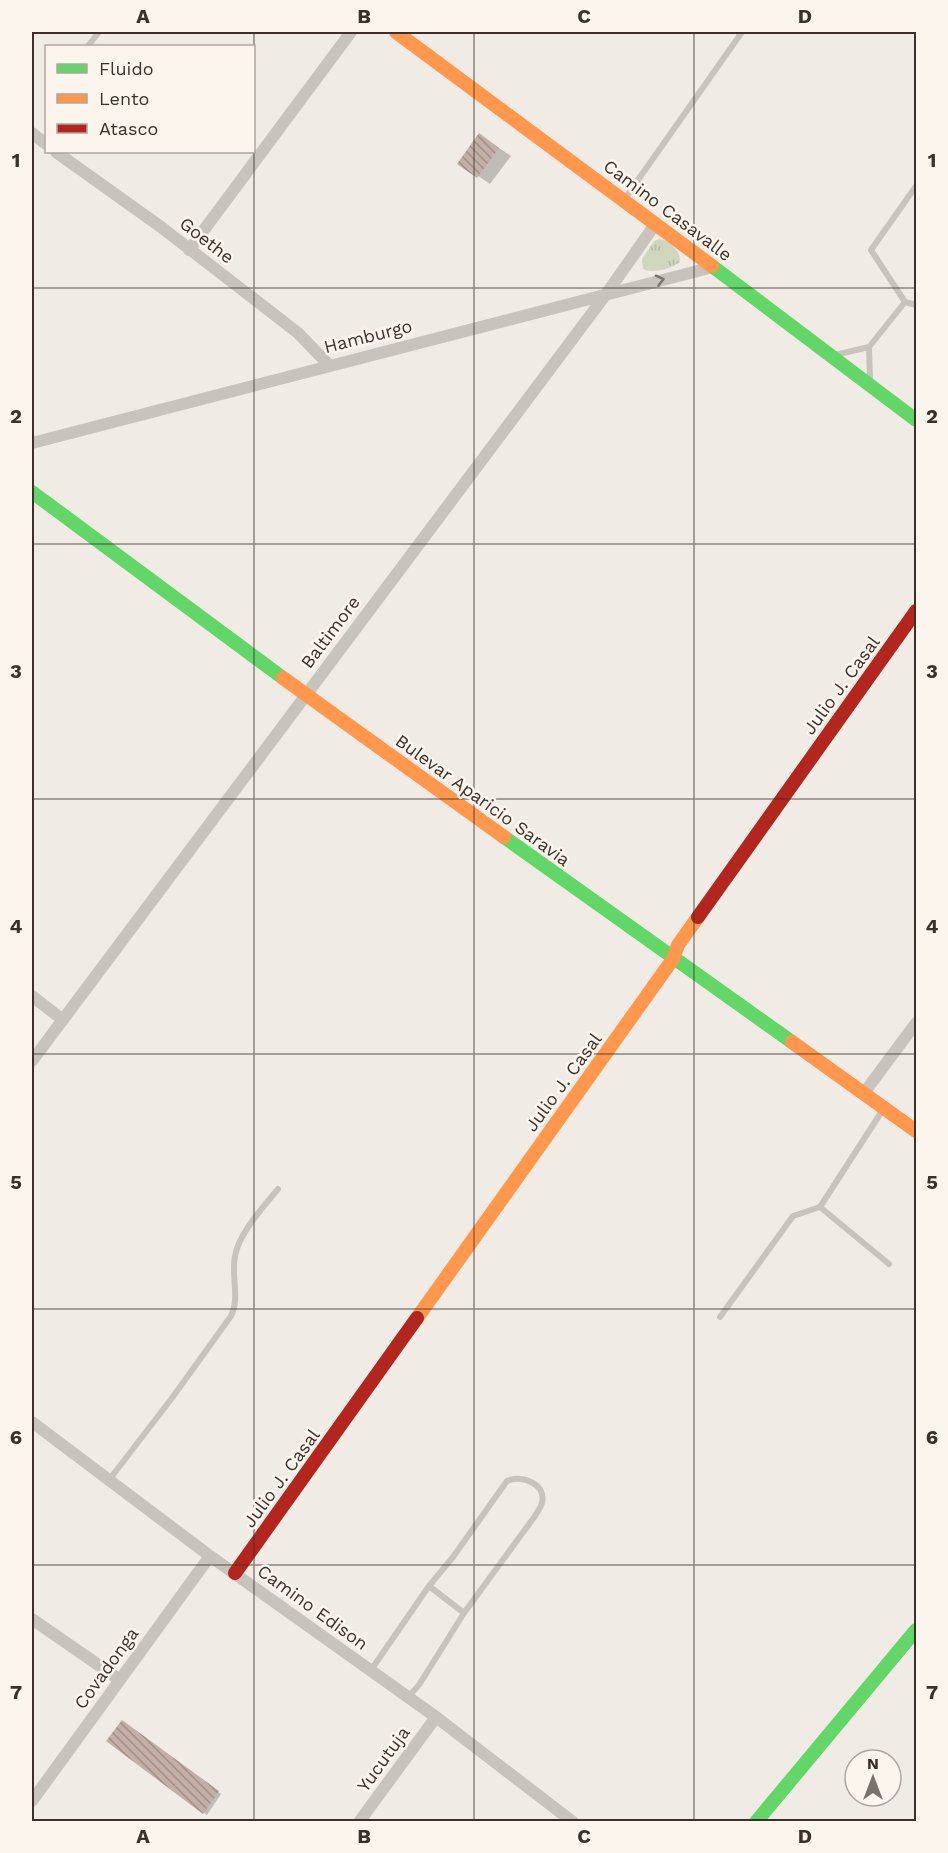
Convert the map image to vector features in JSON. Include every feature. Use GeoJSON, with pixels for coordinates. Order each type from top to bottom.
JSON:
{"type":"FeatureCollection","features":[{"type":"Feature","properties":{"kind":"street"},"geometry":{"type":"LineString","coordinates":[[189,250],[351,32]]}},
{"type":"Feature","properties":{"kind":"street","name":"Camino Casavalle"},"geometry":{"type":"LineString","coordinates":[[396,32],[656,223],[916,420]]}},
{"type":"Feature","properties":{"kind":"street"},"geometry":{"type":"LineString","coordinates":[[32,134],[45,143]]}},
{"type":"Feature","properties":{"kind":"street","name":"Goethe"},"geometry":{"type":"LineString","coordinates":[[58,153],[160,227],[298,333],[329,365]]}},
{"type":"Feature","properties":{"kind":"street","name":"Baltimore"},"geometry":{"type":"LineString","coordinates":[[32,1061],[607,293],[656,223]]}},
{"type":"Feature","properties":{"kind":"street","name":"Hamburgo"},"geometry":{"type":"LineString","coordinates":[[32,443],[714,267]]}},
{"type":"Feature","properties":{"kind":"street","name":"Bulevar Aparicio Saravia"},"geometry":{"type":"LineString","coordinates":[[32,492],[306,695],[916,1131]]}},
{"type":"Feature","properties":{"kind":"street","name":"Julio J. Casal"},"geometry":{"type":"LineString","coordinates":[[235,1573],[673,959],[678,945],[916,611]]}},
{"type":"Feature","properties":{"kind":"street"},"geometry":{"type":"LineString","coordinates":[[32,996],[63,1020]]}},
{"type":"Feature","properties":{"kind":"street"},"geometry":{"type":"LineString","coordinates":[[864,1093],[916,1023]]}},
{"type":"Feature","properties":{"kind":"street","name":"Camino Edison"},"geometry":{"type":"LineString","coordinates":[[33,1425],[210,1556],[408,1696],[573,1821]]}},
{"type":"Feature","properties":{"kind":"street","name":"Covadonga"},"geometry":{"type":"LineString","coordinates":[[32,1801],[210,1556]]}},
{"type":"Feature","properties":{"kind":"street"},"geometry":{"type":"LineString","coordinates":[[32,1619],[120,1680]]}},
{"type":"Feature","properties":{"kind":"street"},"geometry":{"type":"LineString","coordinates":[[756,1821],[916,1630]]}},
{"type":"Feature","properties":{"kind":"street","name":"Yucutuja"},"geometry":{"type":"LineString","coordinates":[[359,1821],[436,1717]]}},
{"type":"Feature","properties":{"kind":"lane"},"geometry":{"type":"LineString","coordinates":[[89,45],[99,32]]}},
{"type":"Feature","properties":{"kind":"lane"},"geometry":{"type":"LineString","coordinates":[[624,200],[741,32]]}},
{"type":"Feature","properties":{"kind":"lane"},"geometry":{"type":"LineString","coordinates":[[916,186],[871,250],[905,302],[916,305]]}},
{"type":"Feature","properties":{"kind":"lane"},"geometry":{"type":"LineString","coordinates":[[831,356],[869,347],[905,302]]}},
{"type":"Feature","properties":{"kind":"lane"},"geometry":{"type":"LineString","coordinates":[[869,347],[871,385]]}},
{"type":"Feature","properties":{"kind":"lane"},"geometry":{"type":"LineString","coordinates":[[720,1317],[793,1216],[820,1207],[884,1108]]}},
{"type":"Feature","properties":{"kind":"lane"},"geometry":{"type":"LineString","coordinates":[[109,1480],[231,1316],[234,1310],[235,1253],[257,1214],[278,1189]]}},
{"type":"Feature","properties":{"kind":"lane"},"geometry":{"type":"LineString","coordinates":[[820,1207],[889,1264]]}},
{"type":"Feature","properties":{"kind":"lane"},"geometry":{"type":"LineString","coordinates":[[371,1670],[429,1586],[453,1557],[507,1481],[514,1478],[531,1481],[542,1493],[542,1502],[535,1516],[464,1613],[418,1686],[408,1696]]}},
{"type":"Feature","properties":{"kind":"lane"},"geometry":{"type":"LineString","coordinates":[[429,1586],[464,1613]]}},
{"type":"Feature","properties":{"kind":"green space"},"geometry":{"type":"Polygon","coordinates":[[[659,239],[667,241],[674,247],[679,254],[680,262],[662,270],[643,269],[642,259],[654,241],[659,239]]]}},
{"type":"Feature","properties":{"kind":"building"},"geometry":{"type":"Polygon","coordinates":[[[479,133],[499,148],[477,178],[457,164],[479,133]]]}},
{"type":"Feature","properties":{"kind":"building"},"geometry":{"type":"Polygon","coordinates":[[[122,1720],[219,1791],[203,1814],[106,1741],[122,1720]]]}},
{"type":"Feature","properties":{"kind":"traffic: fast"},"geometry":{"type":"LineString","coordinates":[[712,266],[916,420]]}},
{"type":"Feature","properties":{"kind":"traffic: fast"},"geometry":{"type":"LineString","coordinates":[[32,492],[283,678]]}},
{"type":"Feature","properties":{"kind":"traffic: fast"},"geometry":{"type":"LineString","coordinates":[[504,837],[792,1042]]}},
{"type":"Feature","properties":{"kind":"traffic: fast"},"geometry":{"type":"LineString","coordinates":[[756,1822],[916,1630]]}},
{"type":"Feature","properties":{"kind":"traffic: slow"},"geometry":{"type":"LineString","coordinates":[[396,32],[712,266]]}},
{"type":"Feature","properties":{"kind":"traffic: slow"},"geometry":{"type":"LineString","coordinates":[[283,678],[504,837]]}},
{"type":"Feature","properties":{"kind":"traffic: slow"},"geometry":{"type":"LineString","coordinates":[[417,1318],[673,959],[678,945],[698,917]]}},
{"type":"Feature","properties":{"kind":"traffic: slow"},"geometry":{"type":"LineString","coordinates":[[792,1042],[916,1131]]}},
{"type":"Feature","properties":{"kind":"traffic: jam"},"geometry":{"type":"LineString","coordinates":[[698,917],[916,611]]}},
{"type":"Feature","properties":{"kind":"traffic: jam"},"geometry":{"type":"LineString","coordinates":[[235,1573],[417,1318]]}}]}
